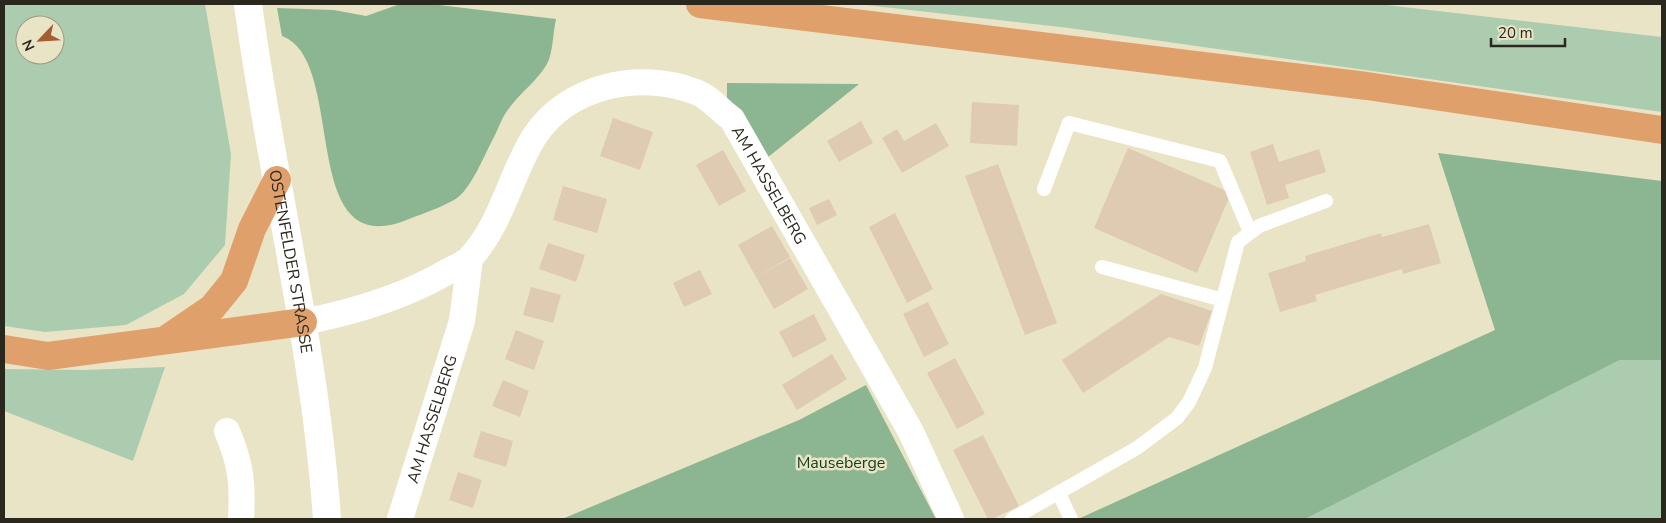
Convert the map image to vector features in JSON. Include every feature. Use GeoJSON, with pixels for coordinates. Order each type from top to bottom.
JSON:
{"type":"FeatureCollection","features":[{"type":"Feature","properties":{"kind":"highway"},"geometry":{"type":"LineString","coordinates":[[700,4],[1367,86],[1662,130]]}},
{"type":"Feature","properties":{"kind":"highway"},"geometry":{"type":"LineString","coordinates":[[164,340],[212,308],[234,281],[252,229],[276,180]]}},
{"type":"Feature","properties":{"kind":"highway"},"geometry":{"type":"LineString","coordinates":[[4,349],[48,356],[303,322]]}},
{"type":"Feature","properties":{"kind":"main road","name":"OSTENFELDER STRASSE"},"geometry":{"type":"LineString","coordinates":[[249,6],[276,180],[303,322],[322,447],[327,519]]}},
{"type":"Feature","properties":{"kind":"street","name":"AM HASSELBERG"},"geometry":{"type":"LineString","coordinates":[[303,322],[342,315],[426,285],[470,259],[496,222],[534,137],[553,114],[582,95],[622,82],[663,83],[697,92],[732,119],[910,432],[951,519]]}},
{"type":"Feature","properties":{"kind":"street","name":"AM HASSELBERG"},"geometry":{"type":"LineString","coordinates":[[400,519],[462,321],[470,259]]}},
{"type":"Feature","properties":{"kind":"street"},"geometry":{"type":"LineString","coordinates":[[227,430],[236,452],[243,485],[241,519]]}},
{"type":"Feature","properties":{"kind":"lane"},"geometry":{"type":"LineString","coordinates":[[1044,189],[1068,123],[1220,161],[1250,232]]}},
{"type":"Feature","properties":{"kind":"lane"},"geometry":{"type":"LineString","coordinates":[[1012,519],[1137,448],[1176,418],[1189,402],[1205,368],[1238,242],[1259,226],[1283,215],[1326,200]]}},
{"type":"Feature","properties":{"kind":"lane"},"geometry":{"type":"LineString","coordinates":[[1102,267],[1223,300]]}},
{"type":"Feature","properties":{"kind":"lane"},"geometry":{"type":"LineString","coordinates":[[1059,494],[1071,519]]}},
{"type":"Feature","properties":{"kind":"green space"},"geometry":{"type":"Polygon","coordinates":[[[4,4],[205,4],[231,154],[225,245],[184,294],[126,325],[45,332],[4,326],[4,4]]]}},
{"type":"Feature","properties":{"kind":"green space"},"geometry":{"type":"Polygon","coordinates":[[[400,4],[431,4],[556,19],[552,48],[547,64],[503,117],[477,171],[466,189],[454,200],[443,206],[409,219],[374,226],[350,214],[336,189],[314,81],[302,53],[282,36],[277,8],[334,10],[366,16],[400,4]]]}},
{"type":"Feature","properties":{"kind":"green space"},"geometry":{"type":"Polygon","coordinates":[[[857,4],[1378,4],[1662,37],[1662,112],[1069,28],[857,4]]]}},
{"type":"Feature","properties":{"kind":"green space"},"geometry":{"type":"Polygon","coordinates":[[[727,83],[859,84],[767,158],[727,103],[727,83]]]}},
{"type":"Feature","properties":{"kind":"green space"},"geometry":{"type":"Polygon","coordinates":[[[1438,153],[1662,181],[1662,360],[1620,360],[1305,519],[1078,519],[1495,330],[1438,153]]]}},
{"type":"Feature","properties":{"kind":"green space"},"geometry":{"type":"Polygon","coordinates":[[[1620,360],[1662,360],[1662,519],[1305,519],[1620,360]]]}},
{"type":"Feature","properties":{"kind":"green space"},"geometry":{"type":"Polygon","coordinates":[[[165,367],[133,461],[4,411],[4,369],[83,370],[165,367]]]}},
{"type":"Feature","properties":{"kind":"green space","name":"Mauseberge"},"geometry":{"type":"Polygon","coordinates":[[[866,385],[936,519],[562,519],[799,420],[866,385]]]}},
{"type":"Feature","properties":{"kind":"building"},"geometry":{"type":"Polygon","coordinates":[[[972,102],[1019,105],[1017,146],[970,143],[972,102]]]}},
{"type":"Feature","properties":{"kind":"building"},"geometry":{"type":"Polygon","coordinates":[[[613,118],[653,132],[640,170],[600,156],[613,118]]]}},
{"type":"Feature","properties":{"kind":"building"},"geometry":{"type":"Polygon","coordinates":[[[861,121],[873,143],[839,162],[827,141],[861,121]]]}},
{"type":"Feature","properties":{"kind":"building"},"geometry":{"type":"Polygon","coordinates":[[[936,123],[949,146],[902,173],[882,138],[897,129],[904,141],[936,123]]]}},
{"type":"Feature","properties":{"kind":"building"},"geometry":{"type":"Polygon","coordinates":[[[1273,144],[1279,162],[1319,149],[1326,172],[1285,185],[1289,198],[1267,205],[1250,152],[1273,144]]]}},
{"type":"Feature","properties":{"kind":"building"},"geometry":{"type":"Polygon","coordinates":[[[1128,148],[1231,193],[1197,273],[1094,228],[1128,148]]]}},
{"type":"Feature","properties":{"kind":"building"},"geometry":{"type":"Polygon","coordinates":[[[723,150],[746,191],[719,206],[696,165],[723,150]]]}},
{"type":"Feature","properties":{"kind":"building"},"geometry":{"type":"Polygon","coordinates":[[[998,164],[1057,323],[1025,335],[965,176],[998,164]]]}},
{"type":"Feature","properties":{"kind":"building"},"geometry":{"type":"Polygon","coordinates":[[[563,186],[607,199],[597,233],[553,220],[563,186]]]}},
{"type":"Feature","properties":{"kind":"building"},"geometry":{"type":"Polygon","coordinates":[[[829,199],[837,215],[817,225],[809,208],[829,199]]]}},
{"type":"Feature","properties":{"kind":"building"},"geometry":{"type":"Polygon","coordinates":[[[895,213],[933,289],[907,303],[869,227],[895,213]]]}},
{"type":"Feature","properties":{"kind":"building"},"geometry":{"type":"Polygon","coordinates":[[[1429,224],[1441,263],[1403,274],[1402,269],[1315,295],[1317,301],[1280,312],[1268,273],[1306,261],[1305,256],[1381,233],[1382,237],[1429,224]]]}},
{"type":"Feature","properties":{"kind":"building"},"geometry":{"type":"Polygon","coordinates":[[[772,226],[790,257],[756,277],[738,245],[772,226]]]}},
{"type":"Feature","properties":{"kind":"building"},"geometry":{"type":"Polygon","coordinates":[[[548,243],[585,255],[576,282],[539,269],[548,243]]]}},
{"type":"Feature","properties":{"kind":"building"},"geometry":{"type":"Polygon","coordinates":[[[790,258],[808,289],[774,309],[756,277],[790,258]]]}},
{"type":"Feature","properties":{"kind":"building"},"geometry":{"type":"Polygon","coordinates":[[[700,270],[712,294],[684,307],[673,283],[700,270]]]}},
{"type":"Feature","properties":{"kind":"building"},"geometry":{"type":"Polygon","coordinates":[[[531,287],[561,295],[553,323],[523,315],[531,287]]]}},
{"type":"Feature","properties":{"kind":"building"},"geometry":{"type":"Polygon","coordinates":[[[1161,294],[1212,311],[1199,346],[1169,337],[1083,393],[1062,360],[1161,294]]]}},
{"type":"Feature","properties":{"kind":"building"},"geometry":{"type":"Polygon","coordinates":[[[928,302],[949,344],[924,357],[903,314],[928,302]]]}},
{"type":"Feature","properties":{"kind":"building"},"geometry":{"type":"Polygon","coordinates":[[[814,314],[827,340],[793,358],[779,332],[814,314]]]}},
{"type":"Feature","properties":{"kind":"building"},"geometry":{"type":"Polygon","coordinates":[[[516,330],[544,341],[534,370],[505,359],[516,330]]]}},
{"type":"Feature","properties":{"kind":"building"},"geometry":{"type":"Polygon","coordinates":[[[832,354],[847,379],[797,410],[782,385],[832,354]]]}},
{"type":"Feature","properties":{"kind":"building"},"geometry":{"type":"Polygon","coordinates":[[[955,358],[985,414],[957,429],[927,373],[955,358]]]}},
{"type":"Feature","properties":{"kind":"building"},"geometry":{"type":"Polygon","coordinates":[[[503,380],[529,391],[520,417],[492,406],[503,380]]]}},
{"type":"Feature","properties":{"kind":"building"},"geometry":{"type":"Polygon","coordinates":[[[481,431],[513,441],[506,467],[473,457],[481,431]]]}},
{"type":"Feature","properties":{"kind":"building"},"geometry":{"type":"Polygon","coordinates":[[[983,435],[1019,506],[992,519],[988,519],[953,450],[983,435]]]}},
{"type":"Feature","properties":{"kind":"building"},"geometry":{"type":"Polygon","coordinates":[[[458,472],[482,480],[473,508],[449,500],[458,472]]]}}]}
